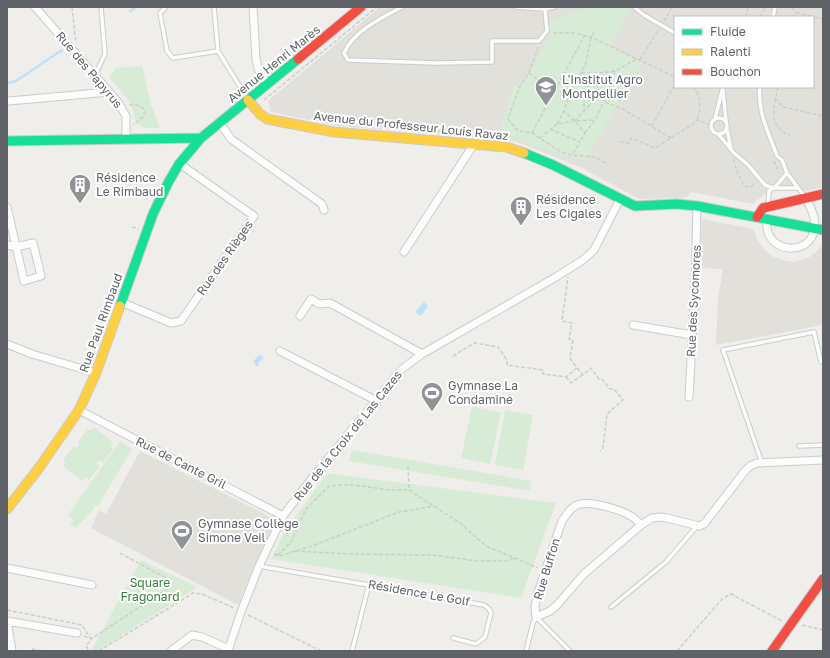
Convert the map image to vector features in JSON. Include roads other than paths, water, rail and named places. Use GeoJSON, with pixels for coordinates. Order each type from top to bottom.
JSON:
{"type":"FeatureCollection","features":[{"type":"Feature","properties":{"kind":"street","name":"Rue des Papyrus"},"geometry":{"type":"LineString","coordinates":[[34,7],[77,54],[121,107],[126,116],[126,140]]}},
{"type":"Feature","properties":{"kind":"street"},"geometry":{"type":"LineString","coordinates":[[253,7],[258,69],[268,84]]}},
{"type":"Feature","properties":{"kind":"street","name":"Avenue Henri Marès"},"geometry":{"type":"LineString","coordinates":[[201,138],[251,104],[268,84],[361,7]]}},
{"type":"Feature","properties":{"kind":"street"},"geometry":{"type":"LineString","coordinates":[[9,101],[109,92]]}},
{"type":"Feature","properties":{"kind":"street","name":"Avenue du Professeur Louis Ravaz"},"geometry":{"type":"LineString","coordinates":[[251,104],[267,119],[334,132],[506,147],[528,154],[553,165],[635,206],[677,204],[697,206],[818,230]]}},
{"type":"Feature","properties":{"kind":"street"},"geometry":{"type":"LineString","coordinates":[[220,124],[231,139],[322,204],[324,210]]}},
{"type":"Feature","properties":{"kind":"street"},"geometry":{"type":"LineString","coordinates":[[7,141],[201,138]]}},
{"type":"Feature","properties":{"kind":"street","name":"Rue Paul Rimbaud"},"geometry":{"type":"LineString","coordinates":[[7,509],[39,468],[79,410],[96,373],[163,190],[186,154],[201,138]]}},
{"type":"Feature","properties":{"kind":"street"},"geometry":{"type":"LineString","coordinates":[[404,252],[474,144]]}},
{"type":"Feature","properties":{"kind":"street","name":"Rue des Rièges"},"geometry":{"type":"LineString","coordinates":[[121,302],[171,323],[180,321],[254,216],[180,164]]}},
{"type":"Feature","properties":{"kind":"street"},"geometry":{"type":"LineString","coordinates":[[757,217],[761,209],[823,194]]}},
{"type":"Feature","properties":{"kind":"street"},"geometry":{"type":"LineString","coordinates":[[767,219],[767,230],[774,241],[782,247],[788,249],[796,248],[808,241],[812,234],[818,230],[806,198]]}},
{"type":"Feature","properties":{"kind":"street","name":"Rue de la Croix de Las Cazes"},"geometry":{"type":"LineString","coordinates":[[228,650],[241,612],[278,524],[375,400],[402,369],[422,354],[565,272],[583,260],[594,250],[620,199]]}},
{"type":"Feature","properties":{"kind":"street","name":"Rue des Sycomores"},"geometry":{"type":"LineString","coordinates":[[689,397],[695,287],[697,206]]}},
{"type":"Feature","properties":{"kind":"street"},"geometry":{"type":"LineString","coordinates":[[7,208],[16,247],[24,281],[41,276],[33,243],[16,247],[7,245]]}},
{"type":"Feature","properties":{"kind":"street"},"geometry":{"type":"LineString","coordinates":[[300,316],[310,299],[319,304],[330,303],[422,354]]}},
{"type":"Feature","properties":{"kind":"street"},"geometry":{"type":"LineString","coordinates":[[633,325],[692,335]]}},
{"type":"Feature","properties":{"kind":"street"},"geometry":{"type":"LineString","coordinates":[[7,344],[32,354],[96,373]]}},
{"type":"Feature","properties":{"kind":"street"},"geometry":{"type":"LineString","coordinates":[[280,351],[375,400]]}},
{"type":"Feature","properties":{"kind":"street","name":"Rue de Cante Gril"},"geometry":{"type":"LineString","coordinates":[[79,410],[283,516]]}},
{"type":"Feature","properties":{"kind":"street"},"geometry":{"type":"LineString","coordinates":[[697,525],[704,524],[750,466],[756,463],[823,460]]}},
{"type":"Feature","properties":{"kind":"street","name":"Rue Buffon"},"geometry":{"type":"LineString","coordinates":[[641,525],[628,514],[607,507],[589,504],[577,505],[566,514],[562,521],[537,595],[535,607],[536,617],[542,616],[557,606],[584,574],[641,525],[652,518],[660,517],[697,525]]}},
{"type":"Feature","properties":{"kind":"street"},"geometry":{"type":"LineString","coordinates":[[7,568],[92,585]]}},
{"type":"Feature","properties":{"kind":"street"},"geometry":{"type":"LineString","coordinates":[[772,651],[822,583]]}},
{"type":"Feature","properties":{"kind":"street"},"geometry":{"type":"LineString","coordinates":[[12,651],[7,621],[77,633]]}},
{"type":"Feature","properties":{"kind":"street"},"geometry":{"type":"LineString","coordinates":[[171,651],[192,636],[202,636],[228,650]]}},
{"type":"Feature","properties":{"kind":"lane"},"geometry":{"type":"LineString","coordinates":[[95,75],[105,54],[101,7]]}},
{"type":"Feature","properties":{"kind":"lane"},"geometry":{"type":"LineString","coordinates":[[166,7],[160,12],[167,51],[173,58],[218,51]]}},
{"type":"Feature","properties":{"kind":"lane"},"geometry":{"type":"LineString","coordinates":[[214,7],[218,51],[251,104]]}},
{"type":"Feature","properties":{"kind":"lane"},"geometry":{"type":"LineString","coordinates":[[402,7],[372,24],[355,38],[347,46],[344,54],[348,60],[436,63],[492,62],[492,41],[539,41],[547,32],[545,9]]}},
{"type":"Feature","properties":{"kind":"lane"},"geometry":{"type":"LineString","coordinates":[[516,7],[545,9],[554,7]]}},
{"type":"Feature","properties":{"kind":"lane"},"geometry":{"type":"LineString","coordinates":[[634,7],[644,15],[674,32]]}},
{"type":"Feature","properties":{"kind":"lane"},"geometry":{"type":"LineString","coordinates":[[723,88],[715,119],[710,125],[712,132],[719,135],[731,150],[765,185],[772,188],[798,188]]}},
{"type":"Feature","properties":{"kind":"lane"},"geometry":{"type":"LineString","coordinates":[[723,88],[727,129],[731,150]]}},
{"type":"Feature","properties":{"kind":"lane"},"geometry":{"type":"LineString","coordinates":[[760,88],[759,101],[763,119],[777,156],[782,160],[787,173],[806,198]]}},
{"type":"Feature","properties":{"kind":"lane"},"geometry":{"type":"LineString","coordinates":[[715,119],[719,118],[726,121]]}},
{"type":"Feature","properties":{"kind":"lane"},"geometry":{"type":"LineString","coordinates":[[719,135],[724,133],[727,129]]}},
{"type":"Feature","properties":{"kind":"lane"},"geometry":{"type":"LineString","coordinates":[[768,207],[769,192],[787,173]]}},
{"type":"Feature","properties":{"kind":"lane"},"geometry":{"type":"LineString","coordinates":[[762,463],[723,350],[814,332],[820,362],[823,362]]}},
{"type":"Feature","properties":{"kind":"lane"},"geometry":{"type":"LineString","coordinates":[[799,446],[823,446]]}},
{"type":"Feature","properties":{"kind":"lane"},"geometry":{"type":"LineString","coordinates":[[611,607],[666,562],[697,525]]}},
{"type":"Feature","properties":{"kind":"lane","name":"Résidence Le Golf"},"geometry":{"type":"LineString","coordinates":[[260,566],[484,605],[489,609],[490,613],[485,637],[482,640],[476,644],[453,638]]}},
{"type":"Feature","properties":{"kind":"lane"},"geometry":{"type":"LineString","coordinates":[[352,651],[370,584]]}},
{"type":"Feature","properties":{"kind":"lane"},"geometry":{"type":"LineString","coordinates":[[526,651],[536,617],[570,651]]}},
{"type":"Feature","properties":{"kind":"water"},"geometry":{"type":"Polygon","coordinates":[[[424,302],[428,306],[421,316],[415,312],[424,302]]]}},
{"type":"Feature","properties":{"kind":"water"},"geometry":{"type":"Polygon","coordinates":[[[260,355],[263,359],[258,363],[259,365],[257,367],[253,361],[260,355]]]}},
{"type":"Feature","properties":{"kind":"waterway"},"geometry":{"type":"LineString","coordinates":[[130,11],[136,7]]}},
{"type":"Feature","properties":{"kind":"waterway"},"geometry":{"type":"LineString","coordinates":[[7,83],[16,81],[62,50]]}},
{"type":"Feature","properties":{"kind":"place","name":"L'Institut Agro Montpellier"},"geometry":{"type":"Point","coordinates":[546,106]}},
{"type":"Feature","properties":{"kind":"place","name":"Résidence Le Rimbaud"},"geometry":{"type":"Point","coordinates":[80,204]}},
{"type":"Feature","properties":{"kind":"place","name":"Résidence Les Cigales"},"geometry":{"type":"Point","coordinates":[521,226]}},
{"type":"Feature","properties":{"kind":"place","name":"Gymnase La Condamine"},"geometry":{"type":"Point","coordinates":[432,412]}},
{"type":"Feature","properties":{"kind":"place","name":"Gymnase Collège Simone Veil"},"geometry":{"type":"Point","coordinates":[182,550]}},
{"type":"Feature","properties":{"kind":"park label","name":"Square Fragonard"},"geometry":{"type":"Point","coordinates":[150,590]}}]}
